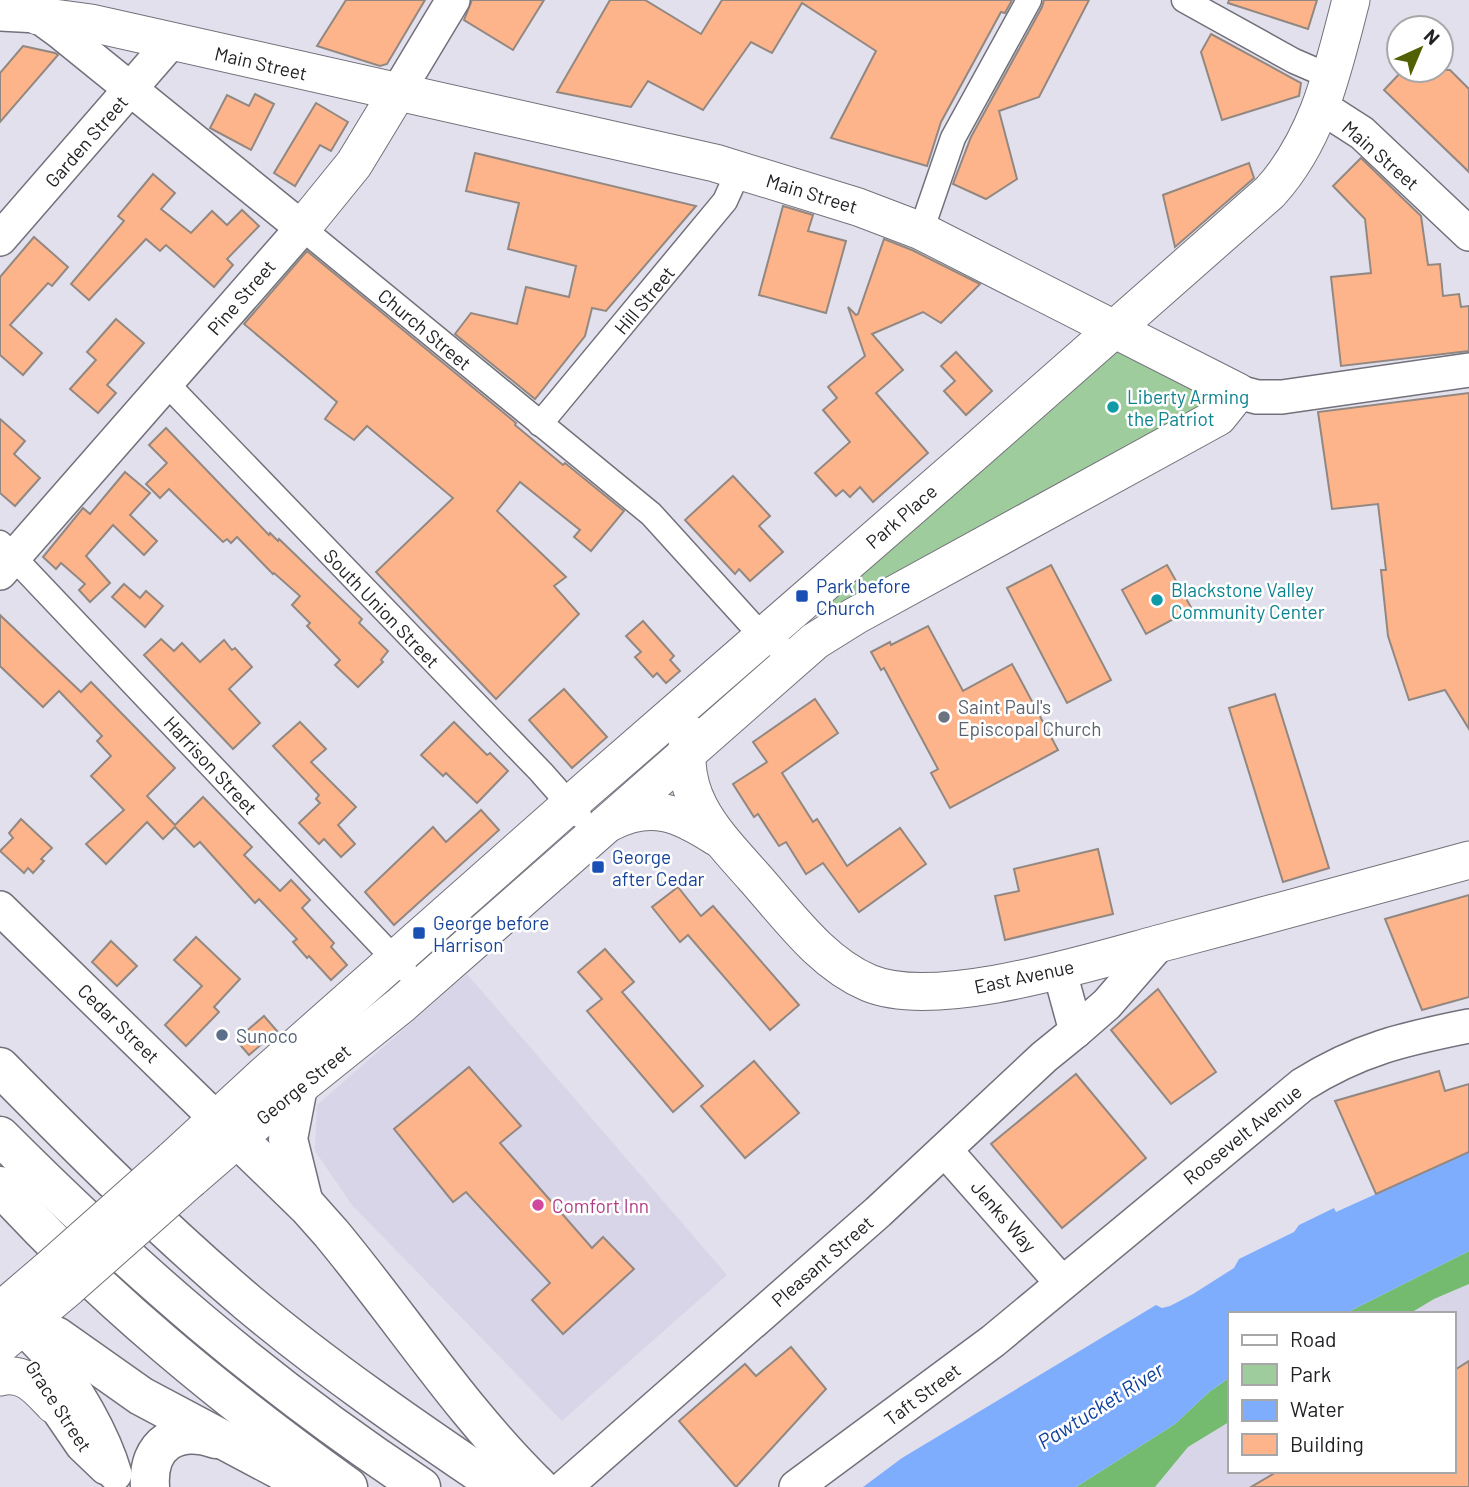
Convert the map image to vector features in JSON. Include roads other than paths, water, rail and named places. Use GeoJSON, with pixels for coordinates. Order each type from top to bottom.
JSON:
{"type":"FeatureCollection","features":[{"type":"Feature","properties":{"kind":"highway"},"geometry":{"type":"LineString","coordinates":[[0,1067],[166,1230],[247,1302],[388,1411],[535,1486]]}},
{"type":"Feature","properties":{"kind":"highway"},"geometry":{"type":"LineString","coordinates":[[298,1087],[288,1139],[303,1202]]}},
{"type":"Feature","properties":{"kind":"highway"},"geometry":{"type":"LineString","coordinates":[[227,1129],[303,1202],[360,1268],[476,1421],[535,1486]]}},
{"type":"Feature","properties":{"kind":"highway"},"geometry":{"type":"LineString","coordinates":[[0,1136],[107,1241],[204,1326],[316,1415],[421,1487]]}},
{"type":"Feature","properties":{"kind":"highway"},"geometry":{"type":"LineString","coordinates":[[0,1186],[76,1265],[154,1336],[242,1408],[348,1487]]}},
{"type":"Feature","properties":{"kind":"highway"},"geometry":{"type":"LineString","coordinates":[[5,1319],[56,1336],[122,1384],[312,1487]]}},
{"type":"Feature","properties":{"kind":"highway"},"geometry":{"type":"LineString","coordinates":[[150,1487],[152,1464],[162,1445],[170,1439],[188,1434],[226,1442]]}},
{"type":"Feature","properties":{"kind":"main road","name":"Pine Street"},"geometry":{"type":"LineString","coordinates":[[5,558],[166,383],[302,228],[354,164],[453,0]]}},
{"type":"Feature","properties":{"kind":"main road"},"geometry":{"type":"LineString","coordinates":[[1325,93],[1351,0]]}},
{"type":"Feature","properties":{"kind":"main road","name":"Main Street"},"geometry":{"type":"LineString","coordinates":[[0,14],[26,8],[739,170],[878,213],[921,231],[1114,330],[1270,192],[1300,153],[1325,93]]}},
{"type":"Feature","properties":{"kind":"main road","name":"Church Street"},"geometry":{"type":"LineString","coordinates":[[26,8],[132,88],[302,228]]}},
{"type":"Feature","properties":{"kind":"main road","name":"Garden Street"},"geometry":{"type":"LineString","coordinates":[[0,239],[171,43]]}},
{"type":"Feature","properties":{"kind":"main road","name":"Main Street"},"geometry":{"type":"LineString","coordinates":[[1325,93],[1334,115],[1362,133],[1469,234]]}},
{"type":"Feature","properties":{"kind":"main road"},"geometry":{"type":"LineString","coordinates":[[1114,330],[1238,392],[1257,397],[1282,397],[1469,370]]}},
{"type":"Feature","properties":{"kind":"main road","name":"Park Place"},"geometry":{"type":"LineString","coordinates":[[577,798],[1114,330]]}},
{"type":"Feature","properties":{"kind":"main road"},"geometry":{"type":"LineString","coordinates":[[601,830],[815,641],[848,620],[1218,416],[1238,392]]}},
{"type":"Feature","properties":{"kind":"main road"},"geometry":{"type":"LineString","coordinates":[[686,754],[690,726],[710,681]]}},
{"type":"Feature","properties":{"kind":"main road","name":"East Avenue"},"geometry":{"type":"LineString","coordinates":[[686,754],[688,777],[696,803],[720,839],[819,948],[853,975],[869,983],[900,991],[942,990],[1016,980],[1469,860]]}},
{"type":"Feature","properties":{"kind":"main road","name":"George Street"},"geometry":{"type":"LineString","coordinates":[[5,1319],[59,1278],[227,1129],[395,959],[577,798]]}},
{"type":"Feature","properties":{"kind":"main road"},"geometry":{"type":"LineString","coordinates":[[601,830],[633,813],[663,812],[689,821],[720,839]]}},
{"type":"Feature","properties":{"kind":"main road","name":"George Street"},"geometry":{"type":"LineString","coordinates":[[227,1129],[298,1087],[421,988],[601,830]]}},
{"type":"Feature","properties":{"kind":"main road","name":"Cedar Street"},"geometry":{"type":"LineString","coordinates":[[0,908],[227,1129]]}},
{"type":"Feature","properties":{"kind":"main road","name":"Pleasant Street"},"geometry":{"type":"LineString","coordinates":[[535,1486],[878,1212],[1044,1057],[1107,1004],[1135,975],[1159,944]]}},
{"type":"Feature","properties":{"kind":"main road"},"geometry":{"type":"LineString","coordinates":[[1059,969],[1076,1031]]}},
{"type":"Feature","properties":{"kind":"main road","name":"Roosevelt Avenue"},"geometry":{"type":"LineString","coordinates":[[1053,1291],[1270,1110],[1318,1074],[1376,1047],[1469,1026]]}},
{"type":"Feature","properties":{"kind":"main road","name":"Jenks Way"},"geometry":{"type":"LineString","coordinates":[[937,1157],[1053,1291]]}},
{"type":"Feature","properties":{"kind":"main road","name":"Taft Street"},"geometry":{"type":"LineString","coordinates":[[796,1487],[993,1341],[1053,1291]]}},
{"type":"Feature","properties":{"kind":"main road","name":"Grace Street"},"geometry":{"type":"LineString","coordinates":[[5,1319],[23,1341],[31,1367],[82,1445],[120,1480]]}},
{"type":"Feature","properties":{"kind":"main road","name":"Grace Street"},"geometry":{"type":"LineString","coordinates":[[5,1319],[50,1356],[93,1421],[120,1480]]}},
{"type":"Feature","properties":{"kind":"main road"},"geometry":{"type":"LineString","coordinates":[[0,1377],[16,1376],[25,1379],[35,1385],[54,1405]]}},
{"type":"Feature","properties":{"kind":"street"},"geometry":{"type":"LineString","coordinates":[[921,231],[953,138],[1029,0]]}},
{"type":"Feature","properties":{"kind":"street"},"geometry":{"type":"LineString","coordinates":[[1184,0],[1294,61],[1325,93]]}},
{"type":"Feature","properties":{"kind":"street","name":"Hill Street"},"geometry":{"type":"LineString","coordinates":[[540,424],[725,201],[739,170]]}},
{"type":"Feature","properties":{"kind":"street","name":"Church Street"},"geometry":{"type":"LineString","coordinates":[[302,228],[651,514],[763,636],[798,657]]}},
{"type":"Feature","properties":{"kind":"street","name":"South Union Street"},"geometry":{"type":"LineString","coordinates":[[166,383],[577,798],[601,830]]}},
{"type":"Feature","properties":{"kind":"street","name":"Harrison Street"},"geometry":{"type":"LineString","coordinates":[[5,558],[421,988]]}},
{"type":"Feature","properties":{"kind":"water","name":"Pawtucket River"},"geometry":{"type":"Polygon","coordinates":[[[1469,1152],[1469,1251],[1348,1312],[1228,1312],[1228,1379],[1209,1392],[1175,1424],[1076,1487],[863,1487],[902,1458],[1156,1305],[1162,1308],[1170,1306],[1234,1268],[1239,1259],[1294,1232],[1299,1225],[1334,1208],[1336,1212],[1469,1152]]]}},
{"type":"Feature","properties":{"kind":"place","name":"Liberty Arming the Patriot"},"geometry":{"type":"Point","coordinates":[1113,407]}},
{"type":"Feature","properties":{"kind":"place","name":"Park before Church"},"geometry":{"type":"Point","coordinates":[802,596]}},
{"type":"Feature","properties":{"kind":"place","name":"Blackstone Valley Community Center"},"geometry":{"type":"Point","coordinates":[1157,600]}},
{"type":"Feature","properties":{"kind":"place","name":"Saint Paul's Episcopal Church"},"geometry":{"type":"Point","coordinates":[944,717]}},
{"type":"Feature","properties":{"kind":"place","name":"George after Cedar"},"geometry":{"type":"Point","coordinates":[598,867]}},
{"type":"Feature","properties":{"kind":"place","name":"George before Harrison"},"geometry":{"type":"Point","coordinates":[419,933]}},
{"type":"Feature","properties":{"kind":"place","name":"Sunoco"},"geometry":{"type":"Point","coordinates":[222,1035]}},
{"type":"Feature","properties":{"kind":"place","name":"Comfort Inn"},"geometry":{"type":"Point","coordinates":[538,1205]}}]}
